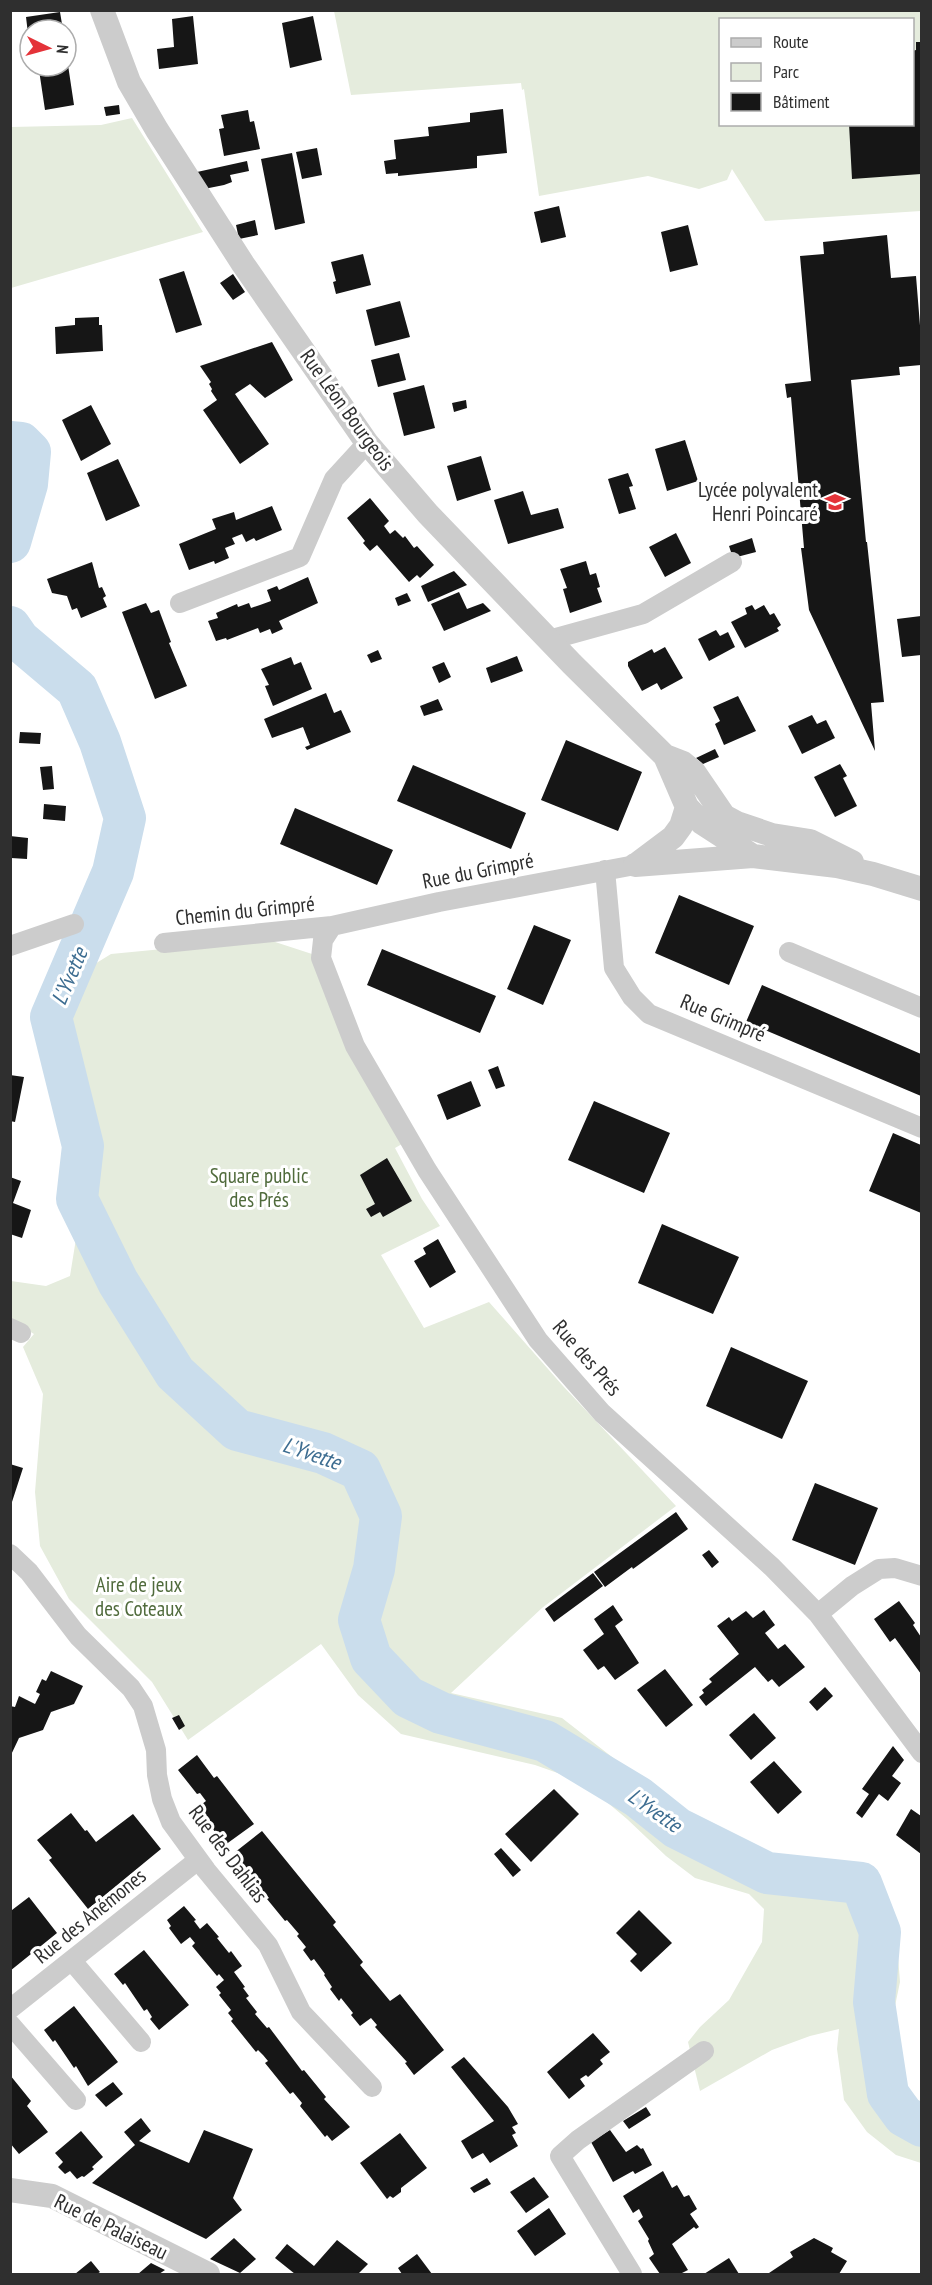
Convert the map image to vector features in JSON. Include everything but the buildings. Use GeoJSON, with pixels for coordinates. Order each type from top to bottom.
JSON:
{"type":"FeatureCollection","features":[{"type":"Feature","properties":{"kind":"street","name":"Rue Léon Bourgeois"},"geometry":{"type":"LineString","coordinates":[[102,10],[129,82],[157,130],[243,264],[367,442],[429,514],[549,640],[665,756],[687,807],[712,830],[753,856],[837,866],[921,889]]}},
{"type":"Feature","properties":{"kind":"street"},"geometry":{"type":"LineString","coordinates":[[180,603],[300,557],[334,479],[367,442]]}},
{"type":"Feature","properties":{"kind":"street"},"geometry":{"type":"LineString","coordinates":[[549,640],[643,614],[732,562]]}},
{"type":"Feature","properties":{"kind":"street","name":"Rue Léon Bourgeois"},"geometry":{"type":"LineString","coordinates":[[665,756],[683,763],[694,772],[724,816],[772,835],[810,841],[873,874]]}},
{"type":"Feature","properties":{"kind":"street"},"geometry":{"type":"LineString","coordinates":[[693,860],[701,853],[712,830],[716,805]]}},
{"type":"Feature","properties":{"kind":"street"},"geometry":{"type":"LineString","coordinates":[[635,865],[673,837],[681,826],[687,807]]}},
{"type":"Feature","properties":{"kind":"street"},"geometry":{"type":"LineString","coordinates":[[635,865],[753,856]]}},
{"type":"Feature","properties":{"kind":"street","name":"Rue du Grimpré"},"geometry":{"type":"LineString","coordinates":[[332,926],[439,902],[635,865]]}},
{"type":"Feature","properties":{"kind":"street","name":"Rue Grimpré"},"geometry":{"type":"LineString","coordinates":[[605,870],[614,968],[632,997],[649,1014],[921,1128]]}},
{"type":"Feature","properties":{"kind":"street"},"geometry":{"type":"LineString","coordinates":[[10,946],[74,924]]}},
{"type":"Feature","properties":{"kind":"street","name":"Chemin du Grimpré"},"geometry":{"type":"LineString","coordinates":[[164,943],[332,926]]}},
{"type":"Feature","properties":{"kind":"street","name":"Rue des Prés"},"geometry":{"type":"LineString","coordinates":[[332,926],[323,940],[321,958],[355,1046],[427,1170],[538,1340],[602,1413],[772,1567],[818,1614],[921,1753]]}},
{"type":"Feature","properties":{"kind":"street"},"geometry":{"type":"LineString","coordinates":[[789,952],[921,1008]]}},
{"type":"Feature","properties":{"kind":"street","name":"Rue des Dahlias"},"geometry":{"type":"LineString","coordinates":[[10,1554],[29,1572],[78,1636],[131,1688],[143,1706],[156,1750],[162,1800],[171,1822],[198,1860],[268,1945],[301,2012],[372,2087]]}},
{"type":"Feature","properties":{"kind":"street"},"geometry":{"type":"LineString","coordinates":[[818,1614],[852,1586],[879,1569],[895,1568],[921,1576]]}},
{"type":"Feature","properties":{"kind":"street","name":"Rue des Anémones"},"geometry":{"type":"LineString","coordinates":[[10,2009],[198,1860]]}},
{"type":"Feature","properties":{"kind":"street"},"geometry":{"type":"LineString","coordinates":[[72,1961],[141,2042]]}},
{"type":"Feature","properties":{"kind":"street"},"geometry":{"type":"LineString","coordinates":[[10,2024],[76,2100]]}},
{"type":"Feature","properties":{"kind":"street"},"geometry":{"type":"LineString","coordinates":[[632,2274],[560,2156],[578,2140],[704,2051]]}},
{"type":"Feature","properties":{"kind":"street","name":"Rue de Palaiseau"},"geometry":{"type":"LineString","coordinates":[[10,2190],[52,2196],[208,2274]]}},
{"type":"Feature","properties":{"kind":"green space"},"geometry":{"type":"Polygon","coordinates":[[[334,11],[921,11],[921,211],[765,221],[732,169],[727,180],[699,189],[648,176],[539,196],[524,89],[522,90],[521,83],[351,95],[334,11]]]}},
{"type":"Feature","properties":{"kind":"green space"},"geometry":{"type":"Polygon","coordinates":[[[132,118],[203,232],[11,288],[11,127],[101,125],[132,118]]]}},
{"type":"Feature","properties":{"kind":"green space"},"geometry":{"type":"Polygon","coordinates":[[[266,939],[312,954],[402,1144],[395,1148],[422,1199],[440,1226],[381,1255],[424,1328],[489,1302],[563,1386],[676,1506],[542,1608],[451,1693],[562,1718],[648,1785],[693,1829],[763,1856],[809,1867],[864,1875],[884,1900],[897,1944],[900,1982],[890,2030],[900,2086],[921,2112],[921,2163],[896,2155],[867,2132],[844,2100],[837,2049],[839,2029],[810,2036],[772,2050],[700,2091],[688,2042],[700,2027],[729,2000],[762,1942],[764,1909],[749,1894],[695,1878],[666,1856],[583,1782],[535,1765],[401,1734],[358,1695],[321,1644],[188,1740],[152,1682],[69,1599],[40,1546],[35,1492],[43,1394],[23,1347],[34,1334],[11,1320],[11,1281],[46,1286],[70,1276],[83,1195],[88,1140],[60,1017],[77,975],[111,954],[266,939]]]}},
{"type":"Feature","properties":{"kind":"waterway","name":"L'Yvette"},"geometry":{"type":"LineString","coordinates":[[10,442],[21,443],[30,452],[27,484],[10,542]]}},
{"type":"Feature","properties":{"kind":"waterway","name":"L'Yvette"},"geometry":{"type":"LineString","coordinates":[[10,627],[19,640],[77,689],[100,742],[125,818],[113,872],[51,1017],[83,1146],[77,1199],[118,1282],[175,1373],[237,1430],[323,1453],[360,1470],[381,1516],[374,1569],[359,1620],[371,1658],[408,1697],[441,1713],[545,1741],[638,1797],[677,1828],[767,1873],[861,1883],[880,1932],[874,2002],[888,2094],[904,2116],[922,2126]]}},
{"type":"Feature","properties":{"kind":"place","name":"Lycée polyvalent Henri Poincaré"},"geometry":{"type":"Point","coordinates":[835,502]}},
{"type":"Feature","properties":{"kind":"park label","name":"Square public des Prés"},"geometry":{"type":"Point","coordinates":[259,1188]}},
{"type":"Feature","properties":{"kind":"park label","name":"Aire de jeux des Coteaux"},"geometry":{"type":"Point","coordinates":[139,1597]}}]}
